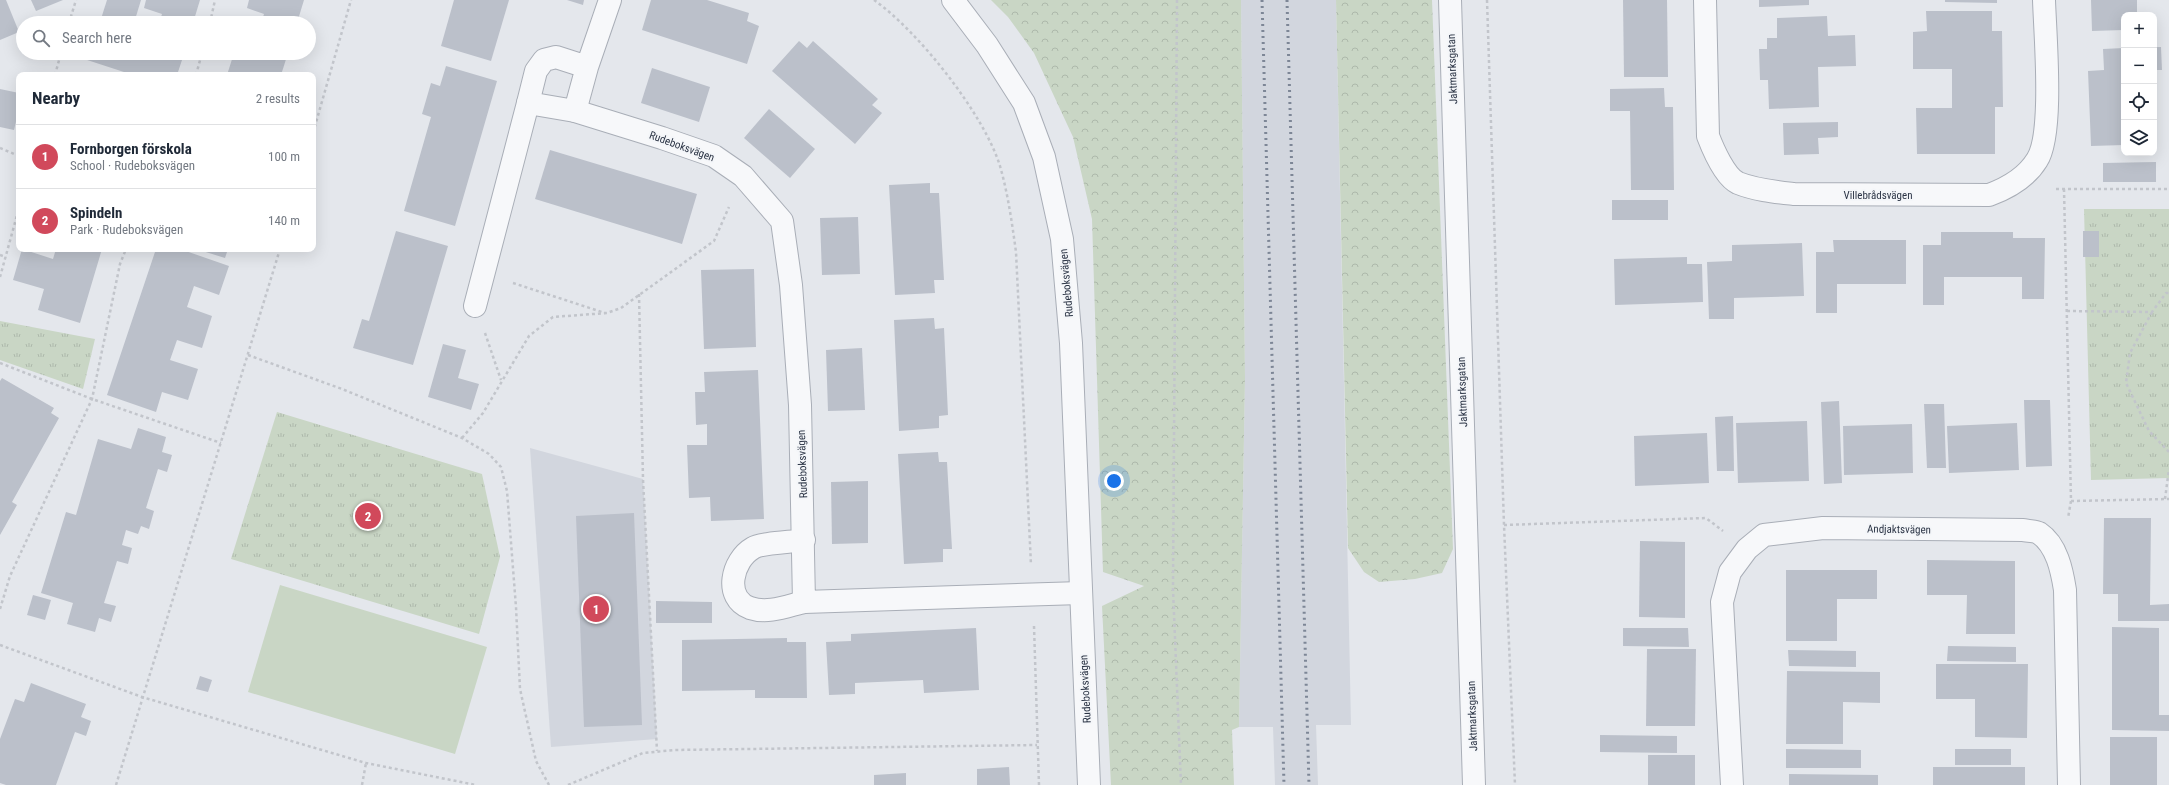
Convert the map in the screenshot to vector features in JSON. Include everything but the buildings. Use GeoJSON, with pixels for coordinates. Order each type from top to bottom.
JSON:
{"type":"FeatureCollection","features":[{"type":"Feature","properties":{"kind":"street"},"geometry":{"type":"LineString","coordinates":[[576,111],[587,67],[610,0]]}},
{"type":"Feature","properties":{"kind":"street","name":"Rudeboksvägen"},"geometry":{"type":"LineString","coordinates":[[953,0],[987,45],[1024,104],[1044,158],[1062,239],[1071,343],[1089,785]]}},
{"type":"Feature","properties":{"kind":"street","name":"Jaktmarksgatan"},"geometry":{"type":"LineString","coordinates":[[1450,0],[1474,785]]}},
{"type":"Feature","properties":{"kind":"street","name":"Villebrådsvägen"},"geometry":{"type":"LineString","coordinates":[[1705,0],[1708,136],[1716,157],[1737,182],[1764,190],[1794,194],[1989,195],[2007,189],[2038,160],[2046,135],[2044,0]]}},
{"type":"Feature","properties":{"kind":"street"},"geometry":{"type":"LineString","coordinates":[[475,306],[536,70],[544,60],[556,57],[587,67]]}},
{"type":"Feature","properties":{"kind":"street","name":"Rudeboksvägen"},"geometry":{"type":"LineString","coordinates":[[528,104],[576,111],[714,156],[743,176],[782,221],[791,285],[800,398],[804,540],[804,602]]}},
{"type":"Feature","properties":{"kind":"street","name":"Andjaktsvägen"},"geometry":{"type":"LineString","coordinates":[[1732,785],[1722,602],[1730,572],[1747,549],[1764,535],[1823,528],[2023,530],[2038,532],[2048,543],[2061,565],[2065,590],[2069,785]]}},
{"type":"Feature","properties":{"kind":"street"},"geometry":{"type":"LineString","coordinates":[[804,540],[754,547],[745,554],[733,574],[732,588],[738,599],[749,607],[767,610],[804,602],[1081,593]]}},
{"type":"Feature","properties":{"kind":"path"},"geometry":{"type":"LineString","coordinates":[[72,16],[76,0]]}},
{"type":"Feature","properties":{"kind":"path"},"geometry":{"type":"LineString","coordinates":[[212,16],[215,0]]}},
{"type":"Feature","properties":{"kind":"path"},"geometry":{"type":"LineString","coordinates":[[316,122],[351,0]]}},
{"type":"Feature","properties":{"kind":"path"},"geometry":{"type":"LineString","coordinates":[[874,0],[885,8],[907,29],[946,73],[972,109],[1000,164],[1010,208],[1016,252],[1033,594],[1039,785]]}},
{"type":"Feature","properties":{"kind":"path"},"geometry":{"type":"LineString","coordinates":[[1177,0],[1173,589],[1181,785]]}},
{"type":"Feature","properties":{"kind":"path"},"geometry":{"type":"LineString","coordinates":[[1488,0],[1504,525],[1515,785]]}},
{"type":"Feature","properties":{"kind":"path"},"geometry":{"type":"LineString","coordinates":[[56,72],[59,60]]}},
{"type":"Feature","properties":{"kind":"path"},"geometry":{"type":"LineString","coordinates":[[197,72],[200,60]]}},
{"type":"Feature","properties":{"kind":"path"},"geometry":{"type":"LineString","coordinates":[[0,148],[16,155]]}},
{"type":"Feature","properties":{"kind":"path"},"geometry":{"type":"LineString","coordinates":[[462,438],[483,413],[501,380],[529,336],[553,316],[607,313],[621,308],[714,241],[743,176]]}},
{"type":"Feature","properties":{"kind":"path"},"geometry":{"type":"LineString","coordinates":[[2061,565],[2071,501],[2064,188]]}},
{"type":"Feature","properties":{"kind":"path"},"geometry":{"type":"LineString","coordinates":[[2007,189],[2169,189]]}},
{"type":"Feature","properties":{"kind":"path"},"geometry":{"type":"LineString","coordinates":[[0,277],[16,219]]}},
{"type":"Feature","properties":{"kind":"path"},"geometry":{"type":"LineString","coordinates":[[0,609],[13,570],[92,399],[120,264],[125,252]]}},
{"type":"Feature","properties":{"kind":"path"},"geometry":{"type":"LineString","coordinates":[[116,785],[279,252]]}},
{"type":"Feature","properties":{"kind":"path"},"geometry":{"type":"LineString","coordinates":[[0,255],[6,257]]}},
{"type":"Feature","properties":{"kind":"path"},"geometry":{"type":"LineString","coordinates":[[484,273],[607,313]]}},
{"type":"Feature","properties":{"kind":"path"},"geometry":{"type":"LineString","coordinates":[[2169,293],[2166,293],[2161,298],[2130,353],[2126,383],[2149,431],[2169,452]]}},
{"type":"Feature","properties":{"kind":"path"},"geometry":{"type":"LineString","coordinates":[[639,294],[644,479],[658,751]]}},
{"type":"Feature","properties":{"kind":"path"},"geometry":{"type":"LineString","coordinates":[[475,306],[501,380]]}},
{"type":"Feature","properties":{"kind":"path"},"geometry":{"type":"LineString","coordinates":[[2067,311],[2152,312]]}},
{"type":"Feature","properties":{"kind":"path"},"geometry":{"type":"LineString","coordinates":[[248,355],[342,389],[462,438],[489,454],[501,467],[506,491],[516,607],[520,688],[536,761],[549,785]]}},
{"type":"Feature","properties":{"kind":"path"},"geometry":{"type":"LineString","coordinates":[[0,363],[92,399],[221,443]]}},
{"type":"Feature","properties":{"kind":"path"},"geometry":{"type":"LineString","coordinates":[[2165,499],[2169,469]]}},
{"type":"Feature","properties":{"kind":"path"},"geometry":{"type":"LineString","coordinates":[[2071,501],[2169,499]]}},
{"type":"Feature","properties":{"kind":"path"},"geometry":{"type":"LineString","coordinates":[[1504,525],[1706,518],[1747,549]]}},
{"type":"Feature","properties":{"kind":"path"},"geometry":{"type":"LineString","coordinates":[[0,645],[142,697],[366,763],[476,785]]}},
{"type":"Feature","properties":{"kind":"path"},"geometry":{"type":"LineString","coordinates":[[568,785],[643,753],[658,751],[1037,745]]}},
{"type":"Feature","properties":{"kind":"path"},"geometry":{"type":"LineString","coordinates":[[362,785],[366,763]]}},
{"type":"Feature","properties":{"kind":"shaded area"},"geometry":{"type":"Polygon","coordinates":[[[1241,0],[1336,0],[1351,725],[1316,725],[1318,785],[1275,785],[1273,727],[1239,727],[1245,378],[1241,0]]]}},
{"type":"Feature","properties":{"kind":"shaded area"},"geometry":{"type":"Polygon","coordinates":[[[530,448],[643,479],[657,739],[551,747],[530,448]]]}},
{"type":"Feature","properties":{"kind":"green space"},"geometry":{"type":"Polygon","coordinates":[[[991,0],[1241,0],[1245,378],[1239,727],[1232,730],[1234,785],[1111,785],[1102,606],[1144,586],[1103,572],[1092,219],[1073,137],[1034,53],[1008,17],[991,0]]]}},
{"type":"Feature","properties":{"kind":"green space"},"geometry":{"type":"Polygon","coordinates":[[[1336,0],[1432,0],[1453,549],[1442,573],[1415,579],[1379,582],[1364,572],[1348,548],[1336,0]]]}},
{"type":"Feature","properties":{"kind":"green space"},"geometry":{"type":"Polygon","coordinates":[[[2084,209],[2169,209],[2169,478],[2091,480],[2084,209]]]}},
{"type":"Feature","properties":{"kind":"green space"},"geometry":{"type":"Polygon","coordinates":[[[0,321],[95,339],[83,389],[0,360],[0,321]]]}},
{"type":"Feature","properties":{"kind":"green space"},"geometry":{"type":"Polygon","coordinates":[[[277,412],[482,474],[500,557],[479,634],[231,559],[277,412]]]}},
{"type":"Feature","properties":{"kind":"green space"},"geometry":{"type":"Polygon","coordinates":[[[280,585],[487,647],[455,754],[248,692],[280,585]]]}},
{"type":"Feature","properties":{"kind":"railway"},"geometry":{"type":"LineString","coordinates":[[1262,0],[1284,785]]}},
{"type":"Feature","properties":{"kind":"railway"},"geometry":{"type":"LineString","coordinates":[[1287,0],[1309,785]]}},
{"type":"Feature","properties":{"kind":"place","name":"Spindeln"},"geometry":{"type":"Point","coordinates":[368,516]}},
{"type":"Feature","properties":{"kind":"place","name":"Fornborgen förskola"},"geometry":{"type":"Point","coordinates":[596,609]}}]}
